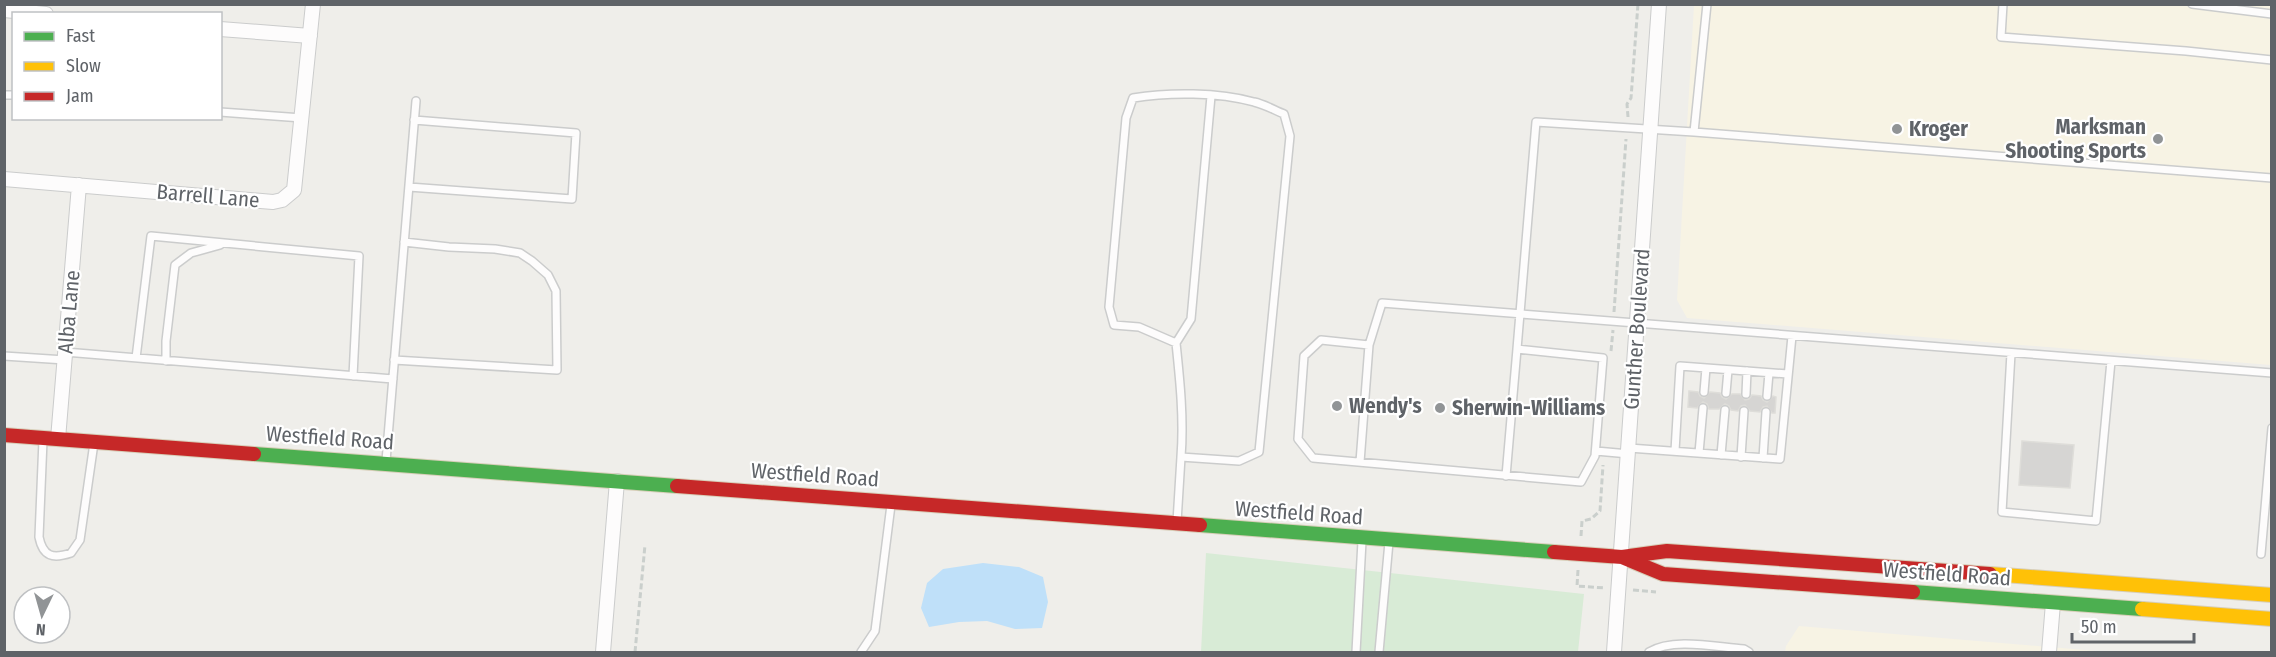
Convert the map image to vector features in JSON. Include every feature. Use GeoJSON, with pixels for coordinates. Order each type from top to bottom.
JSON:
{"type":"FeatureCollection","features":[{"type":"Feature","properties":{"kind":"main road","name":"Westfield Road"},"geometry":{"type":"LineString","coordinates":[[4,435],[1362,539],[1622,557],[1667,551],[2271,595]]}},
{"type":"Feature","properties":{"kind":"main road","name":"Westfield Road"},"geometry":{"type":"LineString","coordinates":[[1622,557],[1663,574],[2271,619]]}},
{"type":"Feature","properties":{"kind":"street","name":"Barrell Lane"},"geometry":{"type":"LineString","coordinates":[[4,179],[273,202],[282,200],[294,190],[313,4]]}},
{"type":"Feature","properties":{"kind":"street","name":"Gunther Boulevard"},"geometry":{"type":"LineString","coordinates":[[1614,652],[1659,4]]}},
{"type":"Feature","properties":{"kind":"street"},"geometry":{"type":"LineString","coordinates":[[4,10],[25,12]]}},
{"type":"Feature","properties":{"kind":"street"},"geometry":{"type":"LineString","coordinates":[[222,28],[310,36]]}},
{"type":"Feature","properties":{"kind":"street","name":"Alba Lane"},"geometry":{"type":"LineString","coordinates":[[58,439],[79,185]]}},
{"type":"Feature","properties":{"kind":"street"},"geometry":{"type":"LineString","coordinates":[[603,652],[617,481]]}},
{"type":"Feature","properties":{"kind":"street"},"geometry":{"type":"LineString","coordinates":[[2049,652],[2053,603]]}},
{"type":"Feature","properties":{"kind":"lane"},"geometry":{"type":"LineString","coordinates":[[1694,132],[1707,4]]}},
{"type":"Feature","properties":{"kind":"lane"},"geometry":{"type":"LineString","coordinates":[[2003,4],[2001,37],[2271,60]]}},
{"type":"Feature","properties":{"kind":"lane"},"geometry":{"type":"LineString","coordinates":[[2192,4],[2271,14]]}},
{"type":"Feature","properties":{"kind":"lane"},"geometry":{"type":"LineString","coordinates":[[1176,343],[1140,327],[1114,325],[1109,307],[1126,118],[1133,98],[1156,94],[1210,96],[1254,102],[1284,114],[1290,136],[1259,452],[1239,461],[1181,457]]}},
{"type":"Feature","properties":{"kind":"lane"},"geometry":{"type":"LineString","coordinates":[[1177,524],[1181,457],[1181,392],[1176,343],[1191,320],[1210,96]]}},
{"type":"Feature","properties":{"kind":"lane"},"geometry":{"type":"LineString","coordinates":[[386,464],[416,100]]}},
{"type":"Feature","properties":{"kind":"lane"},"geometry":{"type":"LineString","coordinates":[[222,112],[302,118]]}},
{"type":"Feature","properties":{"kind":"lane"},"geometry":{"type":"LineString","coordinates":[[409,187],[572,199],[576,133],[414,120]]}},
{"type":"Feature","properties":{"kind":"lane"},"geometry":{"type":"LineString","coordinates":[[1506,476],[1536,122],[1694,132],[2271,178]]}},
{"type":"Feature","properties":{"kind":"lane"},"geometry":{"type":"LineString","coordinates":[[136,358],[151,236],[359,256],[353,376]]}},
{"type":"Feature","properties":{"kind":"lane"},"geometry":{"type":"LineString","coordinates":[[394,360],[557,370],[556,291],[548,275],[532,261],[520,253],[495,249],[404,242]]}},
{"type":"Feature","properties":{"kind":"lane"},"geometry":{"type":"LineString","coordinates":[[166,361],[166,341],[175,265],[191,253],[225,243]]}},
{"type":"Feature","properties":{"kind":"lane"},"geometry":{"type":"LineString","coordinates":[[1360,462],[1369,345],[1382,303],[2271,373]]}},
{"type":"Feature","properties":{"kind":"lane"},"geometry":{"type":"LineString","coordinates":[[1596,451],[1674,451],[1780,459],[1792,336]]}},
{"type":"Feature","properties":{"kind":"lane"},"geometry":{"type":"LineString","coordinates":[[1369,345],[1321,340],[1304,356],[1298,439],[1313,458],[1581,482],[1596,451],[1603,358],[1516,349]]}},
{"type":"Feature","properties":{"kind":"lane"},"geometry":{"type":"LineString","coordinates":[[2011,353],[2002,512],[2096,521],[2111,361]]}},
{"type":"Feature","properties":{"kind":"lane"},"geometry":{"type":"LineString","coordinates":[[4,356],[136,358],[393,379]]}},
{"type":"Feature","properties":{"kind":"lane"},"geometry":{"type":"LineString","coordinates":[[1674,451],[1680,366],[1788,374]]}},
{"type":"Feature","properties":{"kind":"lane"},"geometry":{"type":"LineString","coordinates":[[1704,392],[1706,368]]}},
{"type":"Feature","properties":{"kind":"lane"},"geometry":{"type":"LineString","coordinates":[[1726,393],[1728,370]]}},
{"type":"Feature","properties":{"kind":"lane"},"geometry":{"type":"LineString","coordinates":[[1746,394],[1747,371]]}},
{"type":"Feature","properties":{"kind":"lane"},"geometry":{"type":"LineString","coordinates":[[1767,396],[1768,373]]}},
{"type":"Feature","properties":{"kind":"lane"},"geometry":{"type":"LineString","coordinates":[[1699,453],[1703,408]]}},
{"type":"Feature","properties":{"kind":"lane"},"geometry":{"type":"LineString","coordinates":[[1721,455],[1725,410]]}},
{"type":"Feature","properties":{"kind":"lane"},"geometry":{"type":"LineString","coordinates":[[1741,457],[1744,411]]}},
{"type":"Feature","properties":{"kind":"lane"},"geometry":{"type":"LineString","coordinates":[[1762,458],[1766,412]]}},
{"type":"Feature","properties":{"kind":"lane"},"geometry":{"type":"LineString","coordinates":[[2261,554],[2267,531],[2271,428]]}},
{"type":"Feature","properties":{"kind":"lane"},"geometry":{"type":"LineString","coordinates":[[44,438],[39,537],[41,547],[48,555],[60,557],[71,554],[80,540],[94,442]]}},
{"type":"Feature","properties":{"kind":"lane"},"geometry":{"type":"LineString","coordinates":[[861,652],[875,631],[892,502]]}},
{"type":"Feature","properties":{"kind":"lane"},"geometry":{"type":"LineString","coordinates":[[1356,652],[1362,539]]}},
{"type":"Feature","properties":{"kind":"lane"},"geometry":{"type":"LineString","coordinates":[[1379,652],[1389,540]]}},
{"type":"Feature","properties":{"kind":"lane"},"geometry":{"type":"LineString","coordinates":[[1649,652],[1672,644],[1744,649],[1749,652]]}},
{"type":"Feature","properties":{"kind":"path"},"geometry":{"type":"LineString","coordinates":[[635,652],[645,545]]}},
{"type":"Feature","properties":{"kind":"shaded area"},"geometry":{"type":"Polygon","coordinates":[[[1694,5],[2271,5],[2271,365],[1687,318],[1677,300],[1694,5]]]}},
{"type":"Feature","properties":{"kind":"shaded area"},"geometry":{"type":"Polygon","coordinates":[[[1799,626],[2108,652],[1785,652],[1786,646],[1799,626]]]}},
{"type":"Feature","properties":{"kind":"green space"},"geometry":{"type":"Polygon","coordinates":[[[1206,553],[1584,594],[1578,652],[1201,652],[1206,553]]]}},
{"type":"Feature","properties":{"kind":"water"},"geometry":{"type":"Polygon","coordinates":[[[983,563],[1019,567],[1043,577],[1048,602],[1042,628],[1015,629],[987,621],[959,622],[929,627],[921,608],[927,583],[943,569],[983,563]]]}},
{"type":"Feature","properties":{"kind":"building"},"geometry":{"type":"Polygon","coordinates":[[[1689,391],[1698,392],[1704,398],[1710,392],[1720,393],[1726,399],[1732,394],[1740,394],[1745,400],[1752,395],[1761,396],[1767,402],[1773,396],[1776,397],[1775,413],[1772,413],[1767,406],[1763,407],[1760,412],[1750,411],[1745,405],[1741,406],[1738,411],[1731,410],[1725,404],[1719,409],[1709,409],[1703,402],[1697,408],[1688,407],[1689,391]]]}},
{"type":"Feature","properties":{"kind":"building"},"geometry":{"type":"Polygon","coordinates":[[[2022,441],[2074,445],[2070,488],[2019,485],[2022,441]]]}},
{"type":"Feature","properties":{"kind":"traffic: fast"},"geometry":{"type":"LineString","coordinates":[[254,454],[677,486]]}},
{"type":"Feature","properties":{"kind":"traffic: fast"},"geometry":{"type":"LineString","coordinates":[[1200,525],[1554,552]]}},
{"type":"Feature","properties":{"kind":"traffic: fast"},"geometry":{"type":"LineString","coordinates":[[1913,592],[2142,609]]}},
{"type":"Feature","properties":{"kind":"traffic: slow"},"geometry":{"type":"LineString","coordinates":[[1990,574],[2272,595]]}},
{"type":"Feature","properties":{"kind":"traffic: slow"},"geometry":{"type":"LineString","coordinates":[[2142,609],[2272,619]]}},
{"type":"Feature","properties":{"kind":"traffic: jam"},"geometry":{"type":"LineString","coordinates":[[4,435],[254,454]]}},
{"type":"Feature","properties":{"kind":"traffic: jam"},"geometry":{"type":"LineString","coordinates":[[677,486],[1200,525]]}},
{"type":"Feature","properties":{"kind":"traffic: jam"},"geometry":{"type":"LineString","coordinates":[[1554,552],[1622,557],[1667,551],[1990,574]]}},
{"type":"Feature","properties":{"kind":"traffic: jam"},"geometry":{"type":"LineString","coordinates":[[1622,557],[1663,574],[1913,592]]}},
{"type":"Feature","properties":{"kind":"place","name":"Kroger"},"geometry":{"type":"Point","coordinates":[1897,129]}},
{"type":"Feature","properties":{"kind":"place","name":"Marksman Shooting Sports"},"geometry":{"type":"Point","coordinates":[2158,139]}},
{"type":"Feature","properties":{"kind":"place","name":"Wendy's"},"geometry":{"type":"Point","coordinates":[1337,406]}},
{"type":"Feature","properties":{"kind":"place","name":"Sherwin-Williams"},"geometry":{"type":"Point","coordinates":[1440,408]}}]}
